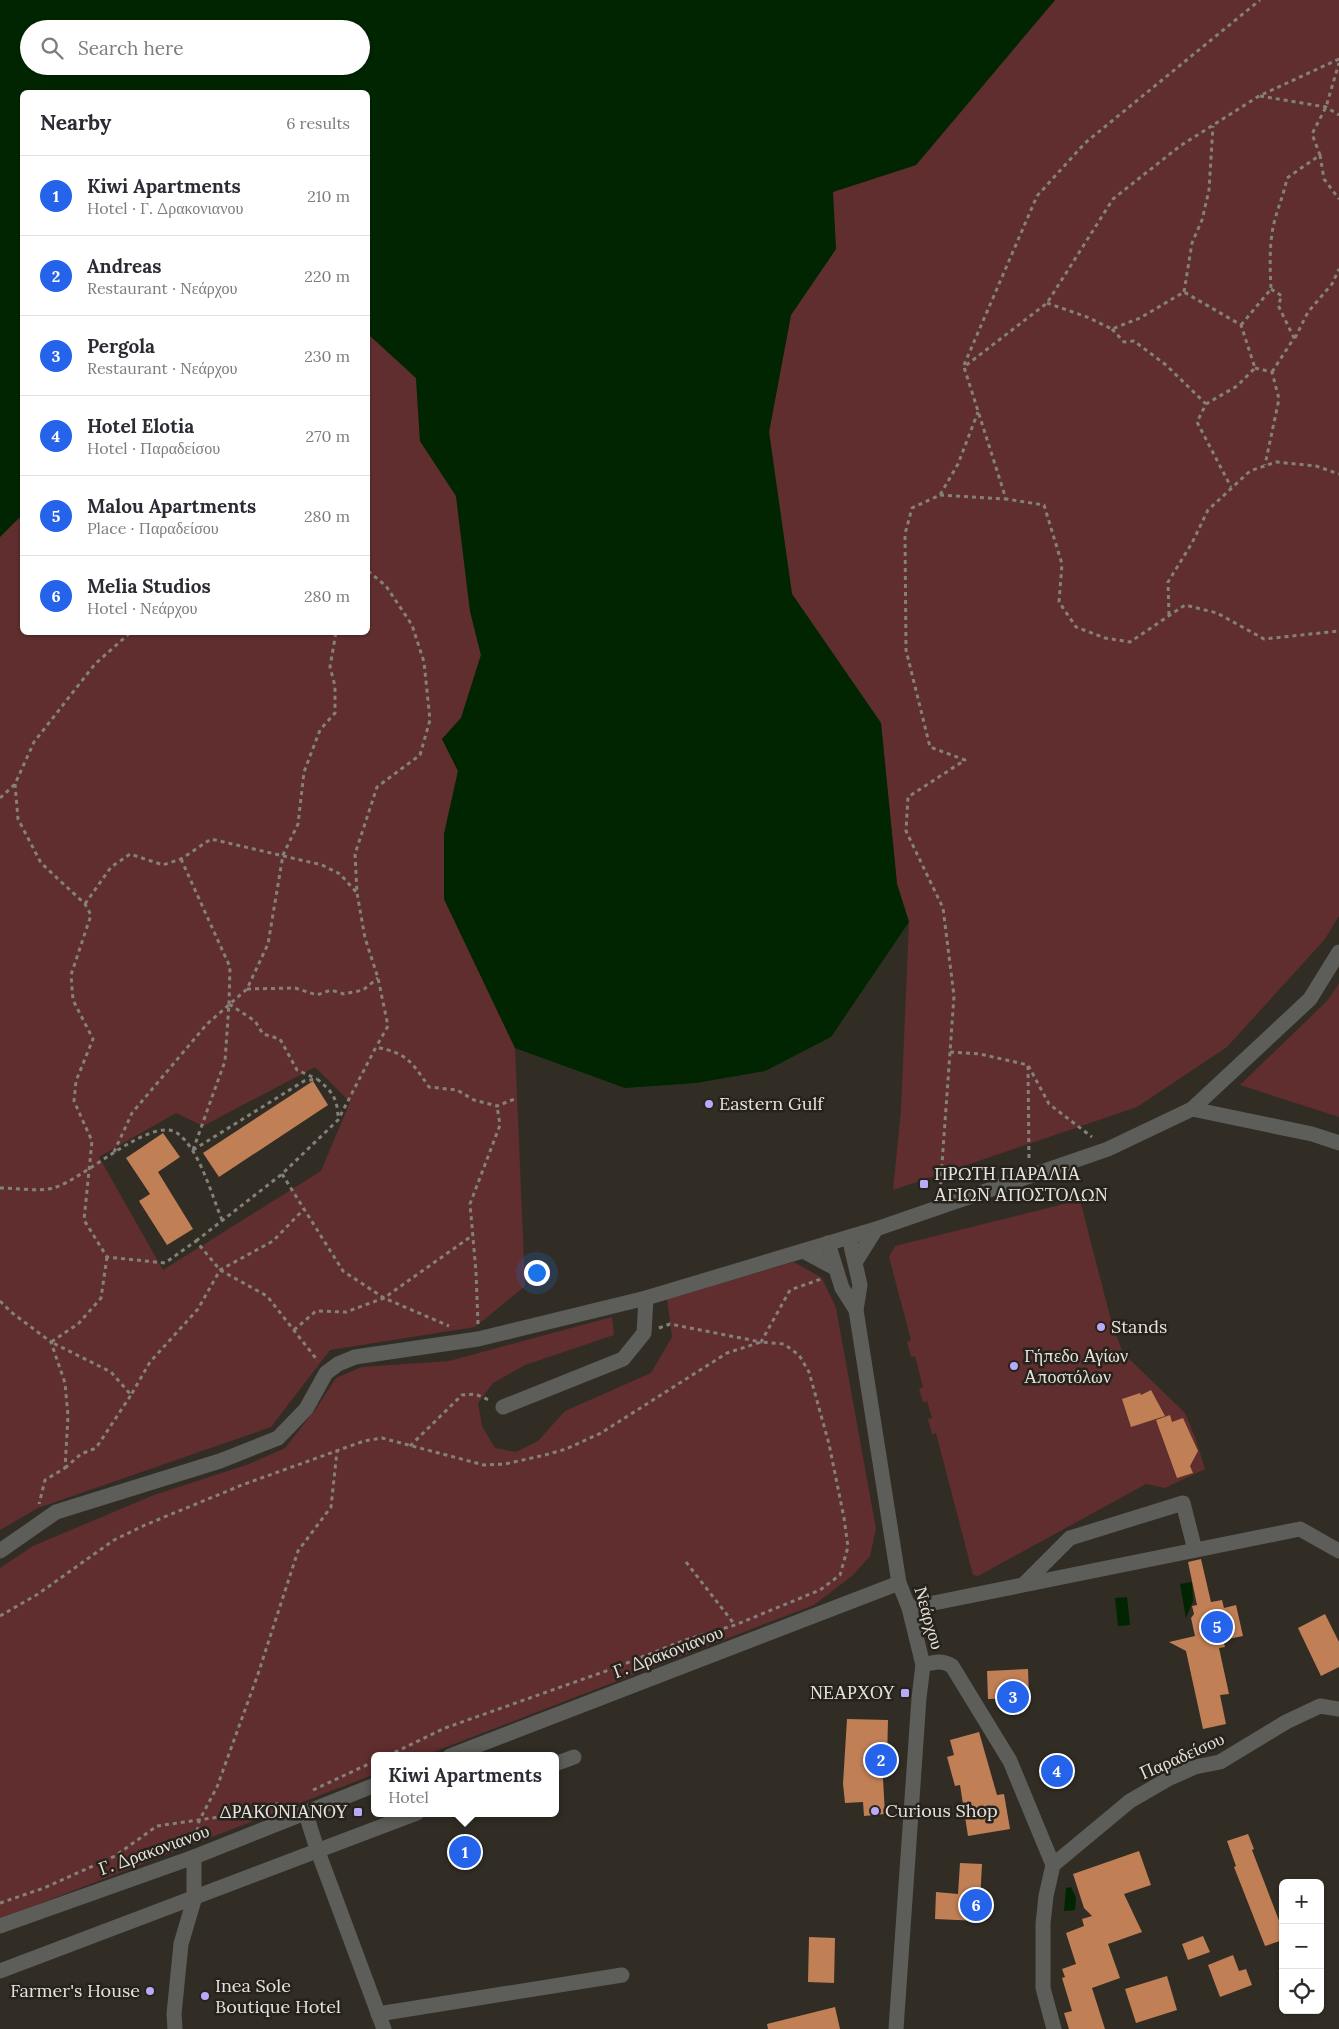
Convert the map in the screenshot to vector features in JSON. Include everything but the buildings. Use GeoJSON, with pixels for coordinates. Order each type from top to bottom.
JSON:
{"type":"FeatureCollection","features":[{"type":"Feature","properties":{"kind":"street"},"geometry":{"type":"LineString","coordinates":[[0,1551],[56,1512],[220,1461],[278,1438],[306,1409],[326,1373],[338,1364],[355,1357],[478,1339],[646,1298],[828,1244],[1030,1178],[1108,1150],[1192,1109],[1310,999],[1339,952]]}},
{"type":"Feature","properties":{"kind":"street"},"geometry":{"type":"LineString","coordinates":[[1192,1109],[1312,1134],[1339,1143]]}},
{"type":"Feature","properties":{"kind":"street"},"geometry":{"type":"LineString","coordinates":[[856,1261],[876,1228]]}},
{"type":"Feature","properties":{"kind":"street","name":"Νεάρχου"},"geometry":{"type":"LineString","coordinates":[[849,1237],[860,1285],[856,1310],[899,1583],[909,1608],[924,1665],[917,1718],[896,2029]]}},
{"type":"Feature","properties":{"kind":"street","name":"Νεάρχου"},"geometry":{"type":"LineString","coordinates":[[828,1244],[835,1271],[842,1288],[856,1310]]}},
{"type":"Feature","properties":{"kind":"street"},"geometry":{"type":"LineString","coordinates":[[803,1251],[835,1271]]}},
{"type":"Feature","properties":{"kind":"street"},"geometry":{"type":"LineString","coordinates":[[503,1407],[623,1359],[644,1333],[646,1298]]}},
{"type":"Feature","properties":{"kind":"street"},"geometry":{"type":"LineString","coordinates":[[1024,1584],[1070,1538],[1183,1503],[1195,1550]]}},
{"type":"Feature","properties":{"kind":"street"},"geometry":{"type":"LineString","coordinates":[[909,1608],[1300,1528],[1339,1551]]}},
{"type":"Feature","properties":{"kind":"street","name":"Γ. Δρακονιανου"},"geometry":{"type":"LineString","coordinates":[[460,1752],[899,1583]]}},
{"type":"Feature","properties":{"kind":"street"},"geometry":{"type":"LineString","coordinates":[[924,1665],[937,1661],[946,1662],[952,1666],[1010,1761],[1053,1865],[1042,1924],[1044,1988],[1054,2029]]}},
{"type":"Feature","properties":{"kind":"street","name":"Παραδείσου"},"geometry":{"type":"LineString","coordinates":[[1053,1865],[1130,1801],[1168,1779],[1195,1767],[1220,1762],[1286,1722],[1320,1706],[1339,1709]]}},
{"type":"Feature","properties":{"kind":"street"},"geometry":{"type":"LineString","coordinates":[[559,1763],[574,1757]]}},
{"type":"Feature","properties":{"kind":"street","name":"Γ. Δρακονιανου"},"geometry":{"type":"LineString","coordinates":[[0,1926],[194,1857],[371,1787]]}},
{"type":"Feature","properties":{"kind":"street"},"geometry":{"type":"LineString","coordinates":[[305,1812],[384,2029]]}},
{"type":"Feature","properties":{"kind":"street"},"geometry":{"type":"LineString","coordinates":[[0,1971],[194,1900],[317,1849],[406,1817]]}},
{"type":"Feature","properties":{"kind":"street"},"geometry":{"type":"LineString","coordinates":[[175,2029],[174,2014],[181,1944],[194,1900],[194,1857]]}},
{"type":"Feature","properties":{"kind":"street"},"geometry":{"type":"LineString","coordinates":[[378,2014],[622,1975]]}},
{"type":"Feature","properties":{"kind":"path"},"geometry":{"type":"LineString","coordinates":[[1006,499],[964,366],[1037,196],[1085,143],[1260,0]]}},
{"type":"Feature","properties":{"kind":"path"},"geometry":{"type":"LineString","coordinates":[[964,366],[1047,303],[1113,199],[1180,146],[1259,96],[1339,61]]}},
{"type":"Feature","properties":{"kind":"path"},"geometry":{"type":"LineString","coordinates":[[1339,61],[1326,107],[1312,134],[1320,155],[1324,179],[1339,199]]}},
{"type":"Feature","properties":{"kind":"path"},"geometry":{"type":"LineString","coordinates":[[1259,96],[1326,107],[1339,115]]}},
{"type":"Feature","properties":{"kind":"path"},"geometry":{"type":"LineString","coordinates":[[1184,292],[1192,243],[1202,220],[1209,190],[1213,126]]}},
{"type":"Feature","properties":{"kind":"path"},"geometry":{"type":"LineString","coordinates":[[1241,325],[1271,288],[1270,272],[1274,223],[1284,197],[1287,178],[1320,155]]}},
{"type":"Feature","properties":{"kind":"path"},"geometry":{"type":"LineString","coordinates":[[1265,466],[1279,399],[1272,372],[1308,312],[1332,284],[1339,269]]}},
{"type":"Feature","properties":{"kind":"path"},"geometry":{"type":"LineString","coordinates":[[1271,288],[1282,296],[1278,306],[1294,338]]}},
{"type":"Feature","properties":{"kind":"path"},"geometry":{"type":"LineString","coordinates":[[1184,292],[1241,325],[1255,368]]}},
{"type":"Feature","properties":{"kind":"path"},"geometry":{"type":"LineString","coordinates":[[1112,329],[1140,318],[1184,292]]}},
{"type":"Feature","properties":{"kind":"path"},"geometry":{"type":"LineString","coordinates":[[1047,303],[1087,317],[1112,329],[1124,342],[1134,341],[1166,365],[1206,404]]}},
{"type":"Feature","properties":{"kind":"path"},"geometry":{"type":"LineString","coordinates":[[1255,368],[1272,372]]}},
{"type":"Feature","properties":{"kind":"path"},"geometry":{"type":"LineString","coordinates":[[1231,487],[1196,422],[1206,404],[1237,386],[1255,368]]}},
{"type":"Feature","properties":{"kind":"path"},"geometry":{"type":"LineString","coordinates":[[940,495],[958,464],[978,412]]}},
{"type":"Feature","properties":{"kind":"path"},"geometry":{"type":"LineString","coordinates":[[1169,616],[1168,582],[1192,543],[1208,510],[1250,471],[1276,462],[1316,466],[1339,474]]}},
{"type":"Feature","properties":{"kind":"path"},"geometry":{"type":"LineString","coordinates":[[939,1208],[954,996],[943,908],[906,831],[908,797],[965,760],[930,747],[906,650],[905,534],[912,508],[940,495],[1006,499],[1044,505],[1062,564],[1059,602],[1076,627],[1105,638],[1130,642],[1185,604],[1217,613],[1264,639],[1339,630]]}},
{"type":"Feature","properties":{"kind":"path"},"geometry":{"type":"LineString","coordinates":[[107,1257],[165,1263],[282,1174],[338,1120],[388,1026],[378,978],[364,938],[357,893],[355,854],[377,787],[420,755],[430,720],[424,662],[412,625],[386,586],[370,573]]}},
{"type":"Feature","properties":{"kind":"path"},"geometry":{"type":"LineString","coordinates":[[0,798],[15,784],[34,742],[95,664],[128,635]]}},
{"type":"Feature","properties":{"kind":"path"},"geometry":{"type":"LineString","coordinates":[[114,1152],[132,1113],[207,1024],[247,989],[268,944],[283,856],[298,824],[304,772],[320,730],[335,713],[335,686],[330,667],[335,635]]}},
{"type":"Feature","properties":{"kind":"path"},"geometry":{"type":"LineString","coordinates":[[15,784],[18,819],[41,863],[85,904],[91,916],[70,975],[72,1000],[93,1039],[76,1081],[74,1101],[92,1141],[84,1220],[107,1257],[101,1298],[78,1324],[51,1342]]}},
{"type":"Feature","properties":{"kind":"path"},"geometry":{"type":"LineString","coordinates":[[85,904],[111,867],[130,854],[163,865],[181,859],[211,839],[322,865],[340,874],[357,893]]}},
{"type":"Feature","properties":{"kind":"path"},"geometry":{"type":"LineString","coordinates":[[181,859],[230,967],[224,1061],[193,1150]]}},
{"type":"Feature","properties":{"kind":"path"},"geometry":{"type":"LineString","coordinates":[[247,989],[295,988],[317,995],[331,990],[344,994],[363,990],[378,978]]}},
{"type":"Feature","properties":{"kind":"path"},"geometry":{"type":"LineString","coordinates":[[229,1004],[254,1021],[263,1034],[280,1039],[297,1070],[317,1079],[330,1089],[338,1104],[338,1120]]}},
{"type":"Feature","properties":{"kind":"path"},"geometry":{"type":"LineString","coordinates":[[376,1047],[399,1052],[413,1063],[429,1087],[457,1090],[474,1100],[497,1106],[517,1098]]}},
{"type":"Feature","properties":{"kind":"path"},"geometry":{"type":"LineString","coordinates":[[950,1052],[980,1054],[1028,1064]]}},
{"type":"Feature","properties":{"kind":"path"},"geometry":{"type":"LineString","coordinates":[[1028,1064],[1049,1104],[1108,1150]]}},
{"type":"Feature","properties":{"kind":"path"},"geometry":{"type":"LineString","coordinates":[[1028,1064],[1030,1178]]}},
{"type":"Feature","properties":{"kind":"path"},"geometry":{"type":"LineString","coordinates":[[193,1150],[304,1081],[317,1079]]}},
{"type":"Feature","properties":{"kind":"path"},"geometry":{"type":"LineString","coordinates":[[478,1339],[470,1204],[500,1125],[497,1106]]}},
{"type":"Feature","properties":{"kind":"path"},"geometry":{"type":"LineString","coordinates":[[0,1188],[53,1188],[88,1171],[114,1152],[161,1129],[177,1132],[193,1150],[222,1220]]}},
{"type":"Feature","properties":{"kind":"path"},"geometry":{"type":"LineString","coordinates":[[282,1174],[343,1271],[384,1298],[452,1328]]}},
{"type":"Feature","properties":{"kind":"path"},"geometry":{"type":"LineString","coordinates":[[34,1528],[45,1480],[65,1468],[81,1454],[96,1448],[132,1395],[150,1362],[198,1309],[220,1270],[273,1241],[304,1209]]}},
{"type":"Feature","properties":{"kind":"path"},"geometry":{"type":"LineString","coordinates":[[294,1330],[316,1311],[346,1312],[384,1298],[473,1235]]}},
{"type":"Feature","properties":{"kind":"path"},"geometry":{"type":"LineString","coordinates":[[196,1241],[220,1270],[266,1296],[326,1373]]}},
{"type":"Feature","properties":{"kind":"path"},"geometry":{"type":"LineString","coordinates":[[0,1616],[38,1594],[114,1540],[130,1532],[242,1485],[364,1441],[382,1438],[484,1466],[505,1464],[566,1449],[625,1419],[727,1353],[761,1342],[790,1290],[835,1271]]}},
{"type":"Feature","properties":{"kind":"path"},"geometry":{"type":"LineString","coordinates":[[0,1301],[11,1312],[51,1342],[111,1372],[132,1395]]}},
{"type":"Feature","properties":{"kind":"path"},"geometry":{"type":"LineString","coordinates":[[395,1752],[446,1728],[609,1670],[685,1640],[735,1625],[820,1590],[840,1575],[848,1548],[829,1444],[809,1372],[799,1355],[784,1344],[761,1342],[670,1324],[644,1333]]}},
{"type":"Feature","properties":{"kind":"path"},"geometry":{"type":"LineString","coordinates":[[51,1342],[65,1383],[68,1416],[65,1468]]}},
{"type":"Feature","properties":{"kind":"path"},"geometry":{"type":"LineString","coordinates":[[410,1446],[462,1395],[475,1394],[503,1407]]}},
{"type":"Feature","properties":{"kind":"path"},"geometry":{"type":"LineString","coordinates":[[194,1857],[199,1821],[217,1787],[258,1674],[298,1551],[330,1508],[337,1452]]}},
{"type":"Feature","properties":{"kind":"path"},"geometry":{"type":"LineString","coordinates":[[686,1562],[735,1625]]}},
{"type":"Feature","properties":{"kind":"path"},"geometry":{"type":"LineString","coordinates":[[304,1794],[371,1764]]}},
{"type":"Feature","properties":{"kind":"path"},"geometry":{"type":"LineString","coordinates":[[0,1903],[44,1888],[115,1856],[156,1826],[254,1812],[288,1801]]}},
{"type":"Feature","properties":{"kind":"shaded area"},"geometry":{"type":"Polygon","coordinates":[[[0,0],[1055,0],[916,165],[833,192],[836,249],[791,315],[769,432],[792,594],[881,723],[897,884],[909,922],[831,1037],[765,1071],[696,1083],[625,1088],[515,1048],[444,899],[444,834],[458,771],[442,739],[461,718],[481,655],[470,611],[456,496],[420,441],[416,378],[370,336],[370,90],[20,90],[20,517],[0,537],[0,0]]]}},
{"type":"Feature","properties":{"kind":"shaded area"},"geometry":{"type":"Polygon","coordinates":[[[1055,0],[1339,0],[1339,916],[1325,939],[1227,1047],[1137,1107],[893,1190],[901,1110],[909,922],[897,884],[881,723],[792,594],[769,432],[791,315],[836,249],[832,192],[916,165],[1055,0]]]}},
{"type":"Feature","properties":{"kind":"shaded area"},"geometry":{"type":"Polygon","coordinates":[[[370,336],[416,378],[420,441],[456,496],[470,611],[481,655],[461,718],[442,739],[458,771],[444,834],[444,899],[515,1048],[525,1286],[475,1327],[330,1350],[271,1427],[38,1508],[0,1530],[0,537],[20,517],[20,635],[370,635],[370,336]],[[315,1067],[203,1126],[176,1113],[99,1157],[163,1270],[321,1171],[350,1102],[315,1067]]]}},
{"type":"Feature","properties":{"kind":"shaded area"},"geometry":{"type":"Polygon","coordinates":[[[1339,983],[1339,1117],[1240,1085],[1328,1000],[1339,983]]]}},
{"type":"Feature","properties":{"kind":"shaded area","name":"Γήπεδο Αγίων Αποστόλων"},"geometry":{"type":"Polygon","coordinates":[[[1080,1200],[1112,1324],[1123,1353],[1185,1413],[1205,1469],[1165,1488],[1146,1484],[978,1576],[973,1575],[936,1433],[932,1434],[928,1419],[932,1418],[927,1401],[923,1402],[919,1389],[923,1387],[915,1356],[911,1357],[907,1342],[911,1340],[889,1257],[895,1246],[1080,1200]]]}},
{"type":"Feature","properties":{"kind":"shaded area"},"geometry":{"type":"Polygon","coordinates":[[[794,1262],[822,1278],[836,1308],[876,1529],[870,1556],[853,1575],[814,1605],[433,1752],[371,1752],[371,1776],[0,1919],[0,1568],[33,1546],[154,1495],[249,1464],[285,1448],[315,1410],[336,1378],[362,1367],[449,1361],[612,1317],[614,1335],[525,1365],[493,1383],[478,1403],[482,1426],[495,1448],[516,1452],[538,1441],[565,1411],[651,1373],[672,1337],[667,1299],[794,1262]]]}},
{"type":"Feature","properties":{"kind":"shaded area"},"geometry":{"type":"Polygon","coordinates":[[[1192,1582],[1193,1601],[1186,1618],[1180,1584],[1192,1582]]]}},
{"type":"Feature","properties":{"kind":"shaded area"},"geometry":{"type":"Polygon","coordinates":[[[1127,1597],[1130,1625],[1118,1626],[1115,1598],[1127,1597]]]}},
{"type":"Feature","properties":{"kind":"shaded area"},"geometry":{"type":"Polygon","coordinates":[[[1071,1887],[1076,1898],[1075,1910],[1064,1911],[1066,1888],[1071,1887]]]}},
{"type":"Feature","properties":{"kind":"place","name":"Eastern Gulf"},"geometry":{"type":"Point","coordinates":[709,1104]}},
{"type":"Feature","properties":{"kind":"place","name":"ΠΡΩΤΗ ΠΑΡΑΛΙΑ ΑΓΙΩΝ ΑΠΟΣΤΟΛΩΝ"},"geometry":{"type":"Point","coordinates":[924,1184]}},
{"type":"Feature","properties":{"kind":"place","name":"Stands"},"geometry":{"type":"Point","coordinates":[1101,1327]}},
{"type":"Feature","properties":{"kind":"place","name":"Γήπεδο Αγίων Αποστόλων"},"geometry":{"type":"Point","coordinates":[1014,1366]}},
{"type":"Feature","properties":{"kind":"place","name":"Malou Apartments"},"geometry":{"type":"Point","coordinates":[1217,1627]}},
{"type":"Feature","properties":{"kind":"place","name":"ΝΕΑΡΧΟΥ"},"geometry":{"type":"Point","coordinates":[905,1693]}},
{"type":"Feature","properties":{"kind":"place","name":"Pergola"},"geometry":{"type":"Point","coordinates":[1013,1697]}},
{"type":"Feature","properties":{"kind":"place","name":"Andreas"},"geometry":{"type":"Point","coordinates":[881,1760]}},
{"type":"Feature","properties":{"kind":"place","name":"Hotel Elotia"},"geometry":{"type":"Point","coordinates":[1057,1771]}},
{"type":"Feature","properties":{"kind":"place","name":"Curious Shop"},"geometry":{"type":"Point","coordinates":[875,1811]}},
{"type":"Feature","properties":{"kind":"place","name":"ΔΡΑΚΟΝΙΑΝΟΥ"},"geometry":{"type":"Point","coordinates":[358,1812]}},
{"type":"Feature","properties":{"kind":"place","name":"Kiwi Apartments"},"geometry":{"type":"Point","coordinates":[465,1852]}},
{"type":"Feature","properties":{"kind":"place","name":"Melia Studios"},"geometry":{"type":"Point","coordinates":[976,1905]}},
{"type":"Feature","properties":{"kind":"place","name":"Farmer's House"},"geometry":{"type":"Point","coordinates":[150,1991]}},
{"type":"Feature","properties":{"kind":"place","name":"Inea Sole Boutique Hotel"},"geometry":{"type":"Point","coordinates":[205,1996]}}]}
